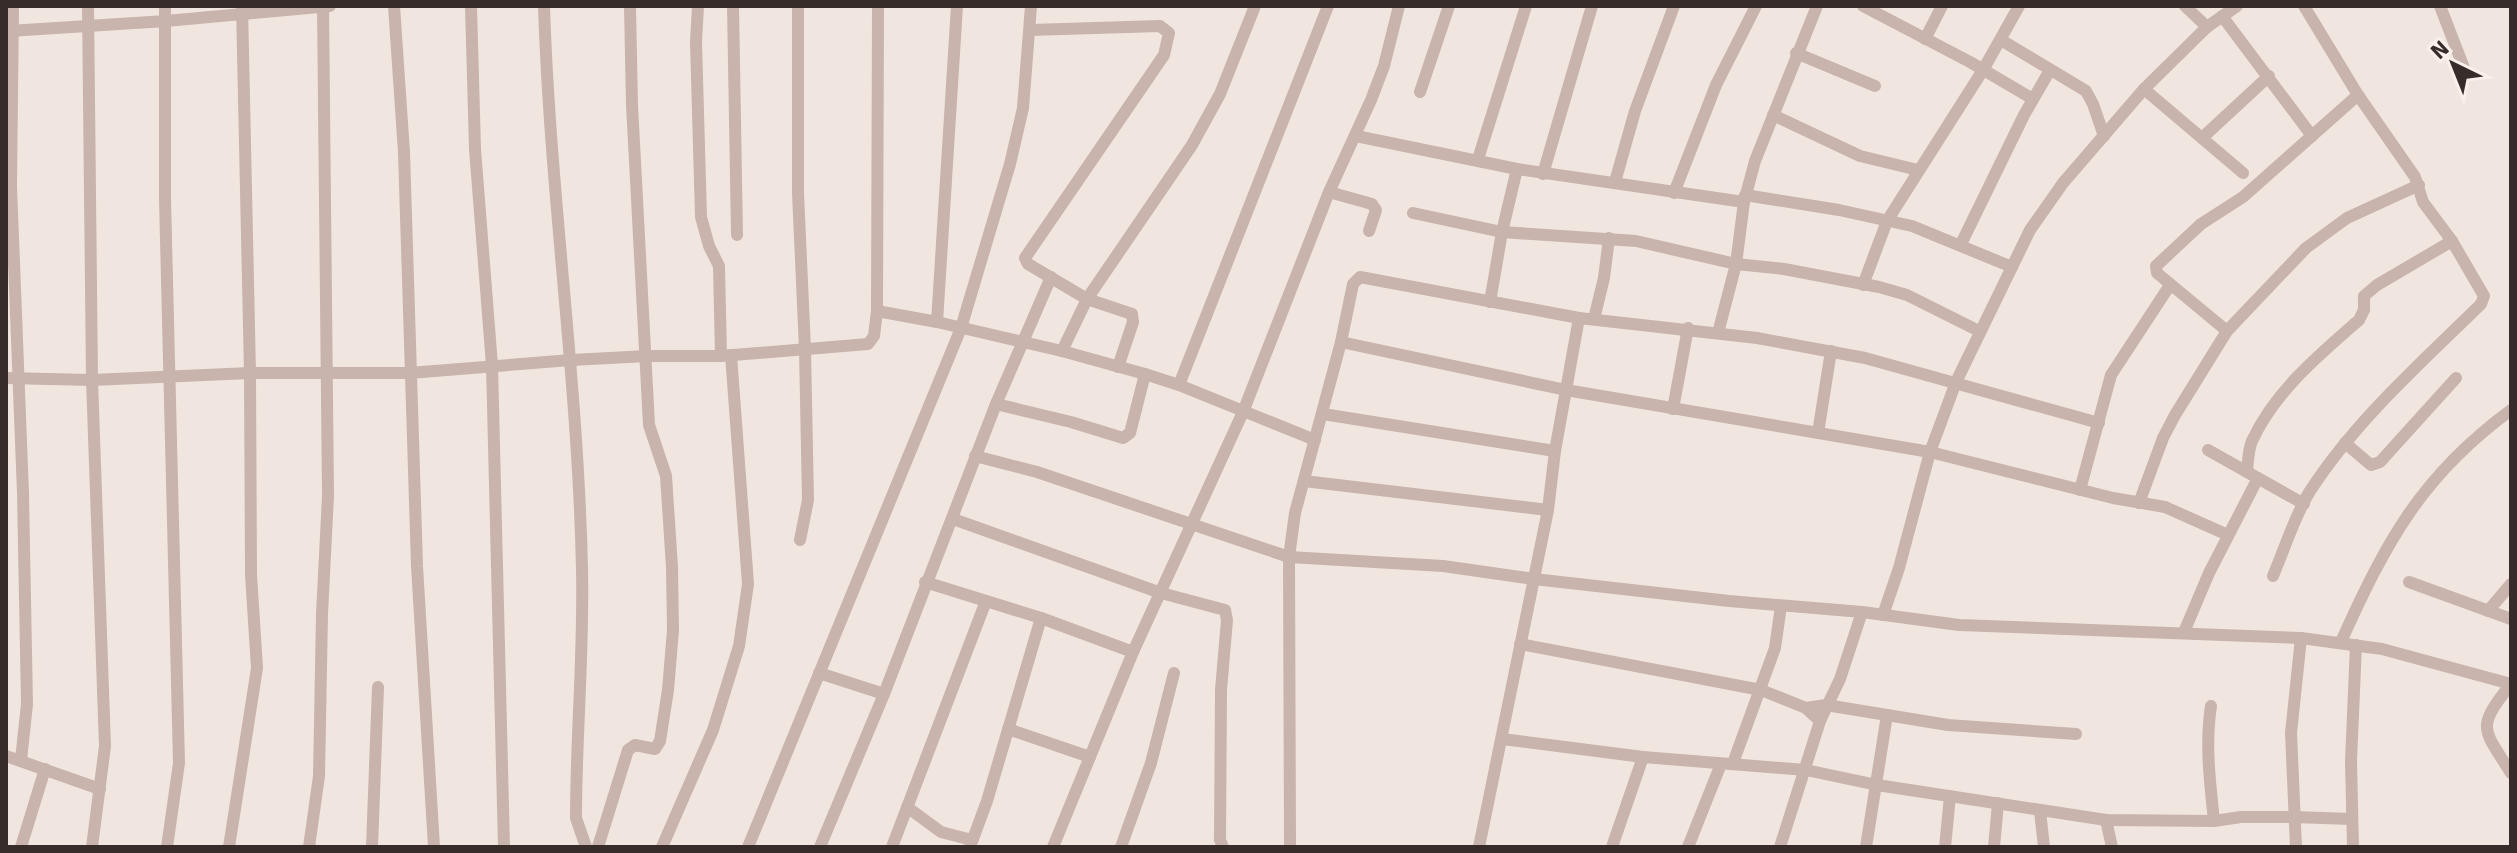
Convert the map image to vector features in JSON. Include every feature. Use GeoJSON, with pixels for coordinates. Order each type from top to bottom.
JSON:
{"type":"FeatureCollection","features":[{"type":"Feature","properties":{"kind":"street"},"geometry":{"type":"LineString","coordinates":[[13,6],[10,30],[12,378],[27,704],[21,760]]}},
{"type":"Feature","properties":{"kind":"street"},"geometry":{"type":"LineString","coordinates":[[88,6],[92,380],[105,746],[92,847]]}},
{"type":"Feature","properties":{"kind":"street"},"geometry":{"type":"LineString","coordinates":[[165,6],[165,199],[179,763],[167,847]]}},
{"type":"Feature","properties":{"kind":"street"},"geometry":{"type":"LineString","coordinates":[[309,847],[319,776],[328,496],[323,6]]}},
{"type":"Feature","properties":{"kind":"street"},"geometry":{"type":"LineString","coordinates":[[10,30],[166,21],[242,10],[331,6]]}},
{"type":"Feature","properties":{"kind":"street"},"geometry":{"type":"LineString","coordinates":[[394,6],[404,152],[409,373],[434,847]]}},
{"type":"Feature","properties":{"kind":"street"},"geometry":{"type":"LineString","coordinates":[[471,6],[475,149],[492,365],[504,847]]}},
{"type":"Feature","properties":{"kind":"street"},"geometry":{"type":"LineString","coordinates":[[544,6],[547,100],[571,360],[582,570],[576,818],[586,847]]}},
{"type":"Feature","properties":{"kind":"street"},"geometry":{"type":"LineString","coordinates":[[598,847],[628,750],[632,745],[651,749],[658,745],[668,690],[673,630],[665,468],[649,425],[648,356],[632,105],[630,6]]}},
{"type":"Feature","properties":{"kind":"street"},"geometry":{"type":"LineString","coordinates":[[662,847],[713,730],[733,672],[748,584],[719,266],[709,246],[701,217],[696,42],[698,6]]}},
{"type":"Feature","properties":{"kind":"street"},"geometry":{"type":"LineString","coordinates":[[733,6],[737,235]]}},
{"type":"Feature","properties":{"kind":"street"},"geometry":{"type":"LineString","coordinates":[[798,6],[798,193],[808,500],[800,540]]}},
{"type":"Feature","properties":{"kind":"street"},"geometry":{"type":"LineString","coordinates":[[12,378],[92,380],[250,373],[409,373],[571,360],[726,356],[868,344],[874,336],[877,311],[878,6]]}},
{"type":"Feature","properties":{"kind":"street"},"geometry":{"type":"LineString","coordinates":[[937,322],[957,6]]}},
{"type":"Feature","properties":{"kind":"street"},"geometry":{"type":"LineString","coordinates":[[748,847],[961,328],[1010,164],[1023,108],[1031,6]]}},
{"type":"Feature","properties":{"kind":"street"},"geometry":{"type":"LineString","coordinates":[[1062,351],[1087,299],[1192,145],[1220,94],[1255,6]]}},
{"type":"Feature","properties":{"kind":"street"},"geometry":{"type":"LineString","coordinates":[[1179,385],[1328,6]]}},
{"type":"Feature","properties":{"kind":"street"},"geometry":{"type":"LineString","coordinates":[[1053,847],[1133,652],[1243,412],[1329,192],[1384,66],[1399,6]]}},
{"type":"Feature","properties":{"kind":"street"},"geometry":{"type":"LineString","coordinates":[[1420,92],[1449,6]]}},
{"type":"Feature","properties":{"kind":"street"},"geometry":{"type":"LineString","coordinates":[[1478,159],[1526,6]]}},
{"type":"Feature","properties":{"kind":"street"},"geometry":{"type":"LineString","coordinates":[[1543,174],[1592,6]]}},
{"type":"Feature","properties":{"kind":"street"},"geometry":{"type":"LineString","coordinates":[[1615,182],[1635,111],[1674,6]]}},
{"type":"Feature","properties":{"kind":"street"},"geometry":{"type":"LineString","coordinates":[[1674,193],[1716,85],[1756,6]]}},
{"type":"Feature","properties":{"kind":"street"},"geometry":{"type":"LineString","coordinates":[[1718,333],[1736,264],[1744,199],[1755,161],[1817,6]]}},
{"type":"Feature","properties":{"kind":"street"},"geometry":{"type":"LineString","coordinates":[[1863,6],[2033,99]]}},
{"type":"Feature","properties":{"kind":"street"},"geometry":{"type":"LineString","coordinates":[[1925,39],[1942,6]]}},
{"type":"Feature","properties":{"kind":"street"},"geometry":{"type":"LineString","coordinates":[[1863,285],[1887,221],[1983,70],[2019,6]]}},
{"type":"Feature","properties":{"kind":"street"},"geometry":{"type":"LineString","coordinates":[[2185,6],[2207,27]]}},
{"type":"Feature","properties":{"kind":"street"},"geometry":{"type":"LineString","coordinates":[[1883,615],[1930,452],[1956,382],[1979,331],[2045,206],[2144,89],[2207,27],[2237,6]]}},
{"type":"Feature","properties":{"kind":"street"},"geometry":{"type":"LineString","coordinates":[[2273,576],[2304,504],[2345,443],[2484,296],[2452,241],[2423,202],[2419,185],[2358,95],[2304,6]]}},
{"type":"Feature","properties":{"kind":"street"},"geometry":{"type":"LineString","coordinates":[[2440,6],[2464,68]]}},
{"type":"Feature","properties":{"kind":"street"},"geometry":{"type":"LineString","coordinates":[[229,847],[257,668],[251,575],[242,10]]}},
{"type":"Feature","properties":{"kind":"street"},"geometry":{"type":"LineString","coordinates":[[2222,16],[2312,136]]}},
{"type":"Feature","properties":{"kind":"street"},"geometry":{"type":"LineString","coordinates":[[1030,30],[1160,26],[1168,30],[1170,39],[1164,55],[1025,258],[1028,264],[1087,299],[1127,311],[1134,317],[1118,367]]}},
{"type":"Feature","properties":{"kind":"street"},"geometry":{"type":"LineString","coordinates":[[2001,40],[2086,91],[2104,136]]}},
{"type":"Feature","properties":{"kind":"street"},"geometry":{"type":"LineString","coordinates":[[1796,53],[1875,86]]}},
{"type":"Feature","properties":{"kind":"street"},"geometry":{"type":"LineString","coordinates":[[1961,244],[2050,70]]}},
{"type":"Feature","properties":{"kind":"street"},"geometry":{"type":"LineString","coordinates":[[2202,138],[2269,76]]}},
{"type":"Feature","properties":{"kind":"street"},"geometry":{"type":"LineString","coordinates":[[2144,89],[2243,173]]}},
{"type":"Feature","properties":{"kind":"street"},"geometry":{"type":"LineString","coordinates":[[2227,331],[2157,273],[2158,264],[2201,224],[2243,197],[2358,95]]}},
{"type":"Feature","properties":{"kind":"street"},"geometry":{"type":"LineString","coordinates":[[1773,115],[1860,156],[1918,170]]}},
{"type":"Feature","properties":{"kind":"street"},"geometry":{"type":"LineString","coordinates":[[1356,136],[1543,174],[1615,182],[1674,193],[1839,210],[1912,226],[2012,267]]}},
{"type":"Feature","properties":{"kind":"street"},"geometry":{"type":"LineString","coordinates":[[1490,302],[1517,169]]}},
{"type":"Feature","properties":{"kind":"street"},"geometry":{"type":"LineString","coordinates":[[2139,503],[2158,450],[2175,415],[2227,331],[2306,248],[2347,218],[2419,185]]}},
{"type":"Feature","properties":{"kind":"street"},"geometry":{"type":"LineString","coordinates":[[1329,192],[1374,206],[1376,210],[1369,231]]}},
{"type":"Feature","properties":{"kind":"street"},"geometry":{"type":"LineString","coordinates":[[1413,213],[1502,232],[1609,238],[1736,264],[1784,269],[1863,285],[1907,295],[1979,331]]}},
{"type":"Feature","properties":{"kind":"street"},"geometry":{"type":"LineString","coordinates":[[1594,319],[1609,238]]}},
{"type":"Feature","properties":{"kind":"street"},"geometry":{"type":"LineString","coordinates":[[2184,632],[2252,475],[2251,444],[2264,421],[2296,378],[2359,320],[2364,310],[2364,296],[2377,285],[2452,241]]}},
{"type":"Feature","properties":{"kind":"street"},"geometry":{"type":"LineString","coordinates":[[820,847],[884,694],[996,404],[1051,277]]}},
{"type":"Feature","properties":{"kind":"street"},"geometry":{"type":"LineString","coordinates":[[1290,847],[1289,557],[1295,513],[1323,414],[1353,284],[1360,277],[1579,318],[1688,328],[1831,351],[1956,382],[2099,423]]}},
{"type":"Feature","properties":{"kind":"street"},"geometry":{"type":"LineString","coordinates":[[2080,490],[2111,375],[2170,285]]}},
{"type":"Feature","properties":{"kind":"street"},"geometry":{"type":"LineString","coordinates":[[877,311],[1024,342],[1145,374],[1315,440]]}},
{"type":"Feature","properties":{"kind":"street"},"geometry":{"type":"LineString","coordinates":[[1479,847],[1548,510],[1555,451],[1579,318]]}},
{"type":"Feature","properties":{"kind":"street"},"geometry":{"type":"LineString","coordinates":[[1673,409],[1688,328]]}},
{"type":"Feature","properties":{"kind":"street"},"geometry":{"type":"LineString","coordinates":[[1341,342],[1566,390],[1930,452],[2080,490],[2165,507],[2228,535]]}},
{"type":"Feature","properties":{"kind":"street"},"geometry":{"type":"LineString","coordinates":[[1818,433],[1831,351]]}},
{"type":"Feature","properties":{"kind":"street"},"geometry":{"type":"LineString","coordinates":[[996,404],[1123,438],[1130,433],[1145,374]]}},
{"type":"Feature","properties":{"kind":"street"},"geometry":{"type":"LineString","coordinates":[[2345,443],[2371,465],[2380,462],[2456,378]]}},
{"type":"Feature","properties":{"kind":"street"},"geometry":{"type":"LineString","coordinates":[[2341,642],[2375,565],[2429,484],[2456,455],[2511,410]]}},
{"type":"Feature","properties":{"kind":"street"},"geometry":{"type":"LineString","coordinates":[[1323,414],[1555,451]]}},
{"type":"Feature","properties":{"kind":"street"},"geometry":{"type":"LineString","coordinates":[[2208,450],[2304,504]]}},
{"type":"Feature","properties":{"kind":"street"},"geometry":{"type":"LineString","coordinates":[[975,456],[1037,472],[1289,557],[1443,566],[1534,579],[1862,612],[1959,625],[2301,638],[2382,649],[2511,684],[2486,719],[2489,741],[2511,773]]}},
{"type":"Feature","properties":{"kind":"street"},"geometry":{"type":"LineString","coordinates":[[1304,481],[1548,510]]}},
{"type":"Feature","properties":{"kind":"street"},"geometry":{"type":"LineString","coordinates":[[953,519],[1161,593],[1223,607],[1227,613],[1221,690],[1220,840],[1223,847]]}},
{"type":"Feature","properties":{"kind":"street"},"geometry":{"type":"LineString","coordinates":[[925,582],[1041,618],[1133,652]]}},
{"type":"Feature","properties":{"kind":"street"},"geometry":{"type":"LineString","coordinates":[[2409,582],[2511,619]]}},
{"type":"Feature","properties":{"kind":"street"},"geometry":{"type":"LineString","coordinates":[[2488,611],[2511,584]]}},
{"type":"Feature","properties":{"kind":"street"},"geometry":{"type":"LineString","coordinates":[[892,847],[986,601]]}},
{"type":"Feature","properties":{"kind":"street"},"geometry":{"type":"LineString","coordinates":[[1688,847],[1761,690],[1778,637],[1781,606]]}},
{"type":"Feature","properties":{"kind":"street"},"geometry":{"type":"LineString","coordinates":[[1780,847],[1820,721],[1840,679],[1862,612]]}},
{"type":"Feature","properties":{"kind":"street"},"geometry":{"type":"LineString","coordinates":[[907,807],[941,832],[971,843],[1041,618]]}},
{"type":"Feature","properties":{"kind":"street"},"geometry":{"type":"LineString","coordinates":[[2296,847],[2291,733],[2301,638]]}},
{"type":"Feature","properties":{"kind":"street"},"geometry":{"type":"LineString","coordinates":[[1520,644],[1761,690],[1806,708],[1820,721]]}},
{"type":"Feature","properties":{"kind":"street"},"geometry":{"type":"LineString","coordinates":[[2353,847],[2351,749],[2356,645]]}},
{"type":"Feature","properties":{"kind":"street"},"geometry":{"type":"LineString","coordinates":[[819,673],[884,694]]}},
{"type":"Feature","properties":{"kind":"street"},"geometry":{"type":"LineString","coordinates":[[1121,847],[1151,763],[1174,673]]}},
{"type":"Feature","properties":{"kind":"street"},"geometry":{"type":"LineString","coordinates":[[372,847],[378,687]]}},
{"type":"Feature","properties":{"kind":"street"},"geometry":{"type":"LineString","coordinates":[[1806,708],[1826,705],[1948,725],[2076,734]]}},
{"type":"Feature","properties":{"kind":"street"},"geometry":{"type":"LineString","coordinates":[[2211,706],[2207,760],[2214,821]]}},
{"type":"Feature","properties":{"kind":"street"},"geometry":{"type":"LineString","coordinates":[[1866,847],[1887,715]]}},
{"type":"Feature","properties":{"kind":"street"},"geometry":{"type":"LineString","coordinates":[[1008,729],[1090,757]]}},
{"type":"Feature","properties":{"kind":"street"},"geometry":{"type":"LineString","coordinates":[[1502,739],[1643,757],[1806,770],[1877,785],[2106,820],[2214,821],[2241,817],[2352,819]]}},
{"type":"Feature","properties":{"kind":"street"},"geometry":{"type":"LineString","coordinates":[[6,756],[100,789]]}},
{"type":"Feature","properties":{"kind":"street"},"geometry":{"type":"LineString","coordinates":[[1612,847],[1643,757]]}},
{"type":"Feature","properties":{"kind":"street"},"geometry":{"type":"LineString","coordinates":[[21,847],[45,769]]}},
{"type":"Feature","properties":{"kind":"street"},"geometry":{"type":"LineString","coordinates":[[1945,847],[1950,796]]}},
{"type":"Feature","properties":{"kind":"street"},"geometry":{"type":"LineString","coordinates":[[1994,847],[1998,803]]}},
{"type":"Feature","properties":{"kind":"street"},"geometry":{"type":"LineString","coordinates":[[2040,811],[2044,847]]}},
{"type":"Feature","properties":{"kind":"street"},"geometry":{"type":"LineString","coordinates":[[2106,820],[2112,847]]}}]}
